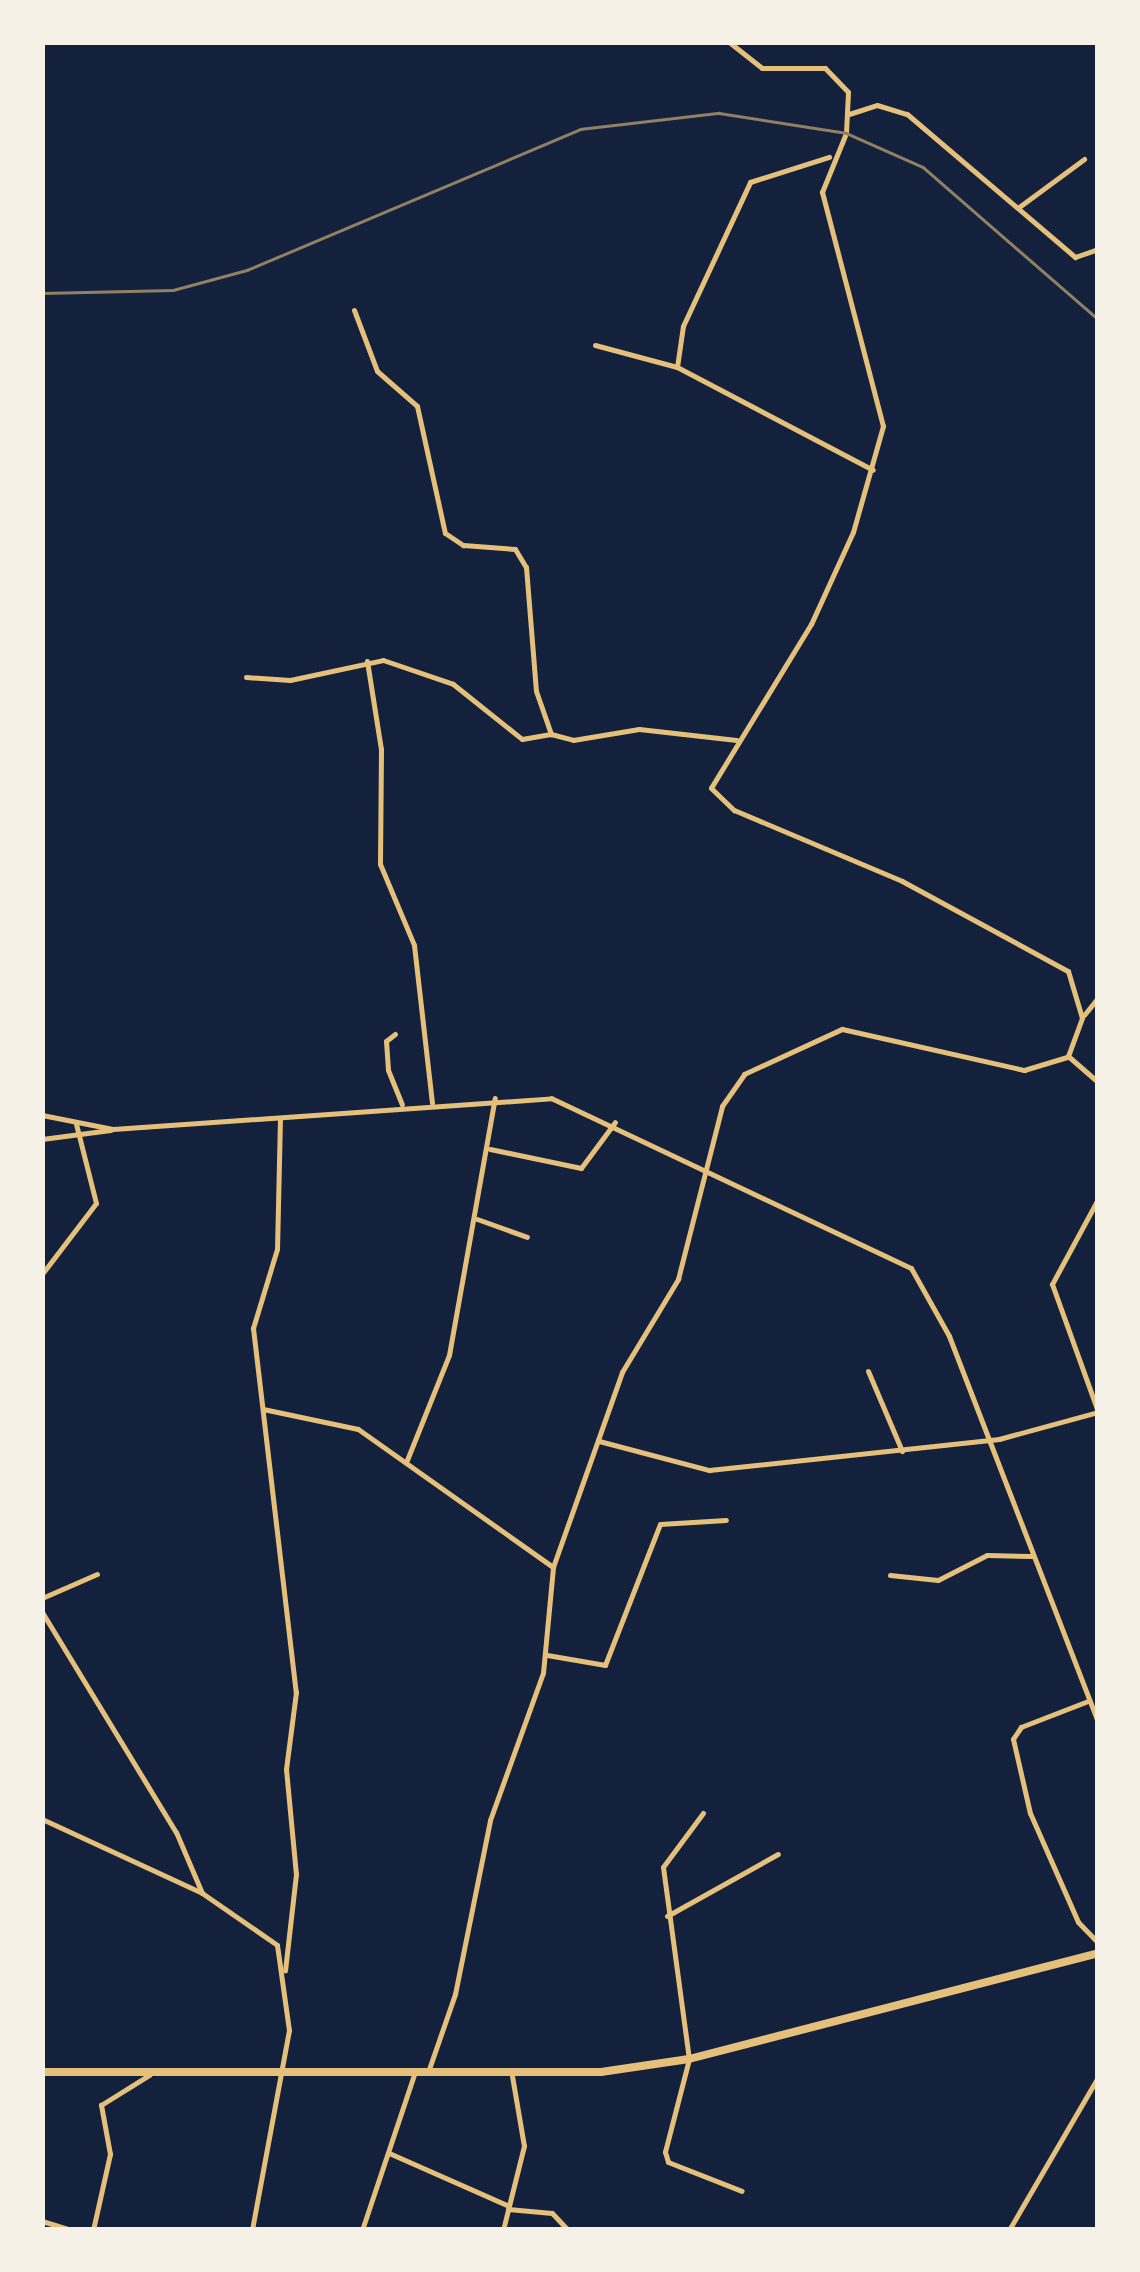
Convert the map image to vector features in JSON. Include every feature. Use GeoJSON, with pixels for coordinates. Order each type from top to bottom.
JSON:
{"type":"FeatureCollection","features":[{"type":"Feature","properties":{"kind":"street"},"geometry":{"type":"LineString","coordinates":[[729,42],[762,68],[831,71],[848,92],[849,114],[829,157],[827,216],[883,426],[874,470],[811,624],[712,774],[716,799],[856,859],[1055,963],[1077,985],[1082,1018]]}},
{"type":"Feature","properties":{"kind":"street"},"geometry":{"type":"LineString","coordinates":[[849,114],[876,106],[908,114],[1075,257],[1098,249]]}},
{"type":"Feature","properties":{"kind":"street"},"geometry":{"type":"LineString","coordinates":[[677,367],[682,326],[750,182],[829,157]]}},
{"type":"Feature","properties":{"kind":"street"},"geometry":{"type":"LineString","coordinates":[[1018,207],[1084,159]]}},
{"type":"Feature","properties":{"kind":"street"},"geometry":{"type":"LineString","coordinates":[[354,310],[377,371],[417,406],[445,532],[464,545],[510,547],[526,567],[536,691],[552,734]]}},
{"type":"Feature","properties":{"kind":"street"},"geometry":{"type":"LineString","coordinates":[[595,345],[677,367],[874,470]]}},
{"type":"Feature","properties":{"kind":"street"},"geometry":{"type":"LineString","coordinates":[[246,677],[290,680],[367,661],[453,684],[522,739],[552,734],[573,740],[626,728],[736,740]]}},
{"type":"Feature","properties":{"kind":"street"},"geometry":{"type":"LineString","coordinates":[[367,661],[381,749],[380,864],[414,945],[432,1103]]}},
{"type":"Feature","properties":{"kind":"street"},"geometry":{"type":"LineString","coordinates":[[1068,1056],[1082,1018],[1098,998]]}},
{"type":"Feature","properties":{"kind":"street"},"geometry":{"type":"LineString","coordinates":[[426,2074],[455,1994],[481,1851],[547,1655],[553,1566],[622,1372],[678,1278],[712,1127],[739,1079],[829,1032],[1024,1070],[1068,1056]]}},
{"type":"Feature","properties":{"kind":"street"},"geometry":{"type":"LineString","coordinates":[[395,1034],[386,1041],[388,1070],[402,1104]]}},
{"type":"Feature","properties":{"kind":"street"},"geometry":{"type":"LineString","coordinates":[[1068,1056],[1098,1082]]}},
{"type":"Feature","properties":{"kind":"street"},"geometry":{"type":"LineString","coordinates":[[407,1460],[438,1396],[477,1219],[495,1098]]}},
{"type":"Feature","properties":{"kind":"street"},"geometry":{"type":"LineString","coordinates":[[42,1139],[112,1129],[280,1118],[402,1104],[495,1098],[565,1100],[917,1273],[1097,1719]]}},
{"type":"Feature","properties":{"kind":"street"},"geometry":{"type":"LineString","coordinates":[[42,1114],[112,1129]]}},
{"type":"Feature","properties":{"kind":"street"},"geometry":{"type":"LineString","coordinates":[[252,2230],[284,2073],[286,1970],[296,1874],[285,1786],[296,1692],[253,1328],[277,1249],[280,1118]]}},
{"type":"Feature","properties":{"kind":"street"},"geometry":{"type":"LineString","coordinates":[[490,1149],[581,1168],[615,1122]]}},
{"type":"Feature","properties":{"kind":"street"},"geometry":{"type":"LineString","coordinates":[[42,1274],[96,1203],[76,1124]]}},
{"type":"Feature","properties":{"kind":"street"},"geometry":{"type":"LineString","coordinates":[[599,1441],[709,1470],[987,1440],[1098,1412],[1052,1284],[1098,1199]]}},
{"type":"Feature","properties":{"kind":"street"},"geometry":{"type":"LineString","coordinates":[[477,1219],[528,1238]]}},
{"type":"Feature","properties":{"kind":"street"},"geometry":{"type":"LineString","coordinates":[[868,1371],[902,1451]]}},
{"type":"Feature","properties":{"kind":"street"},"geometry":{"type":"LineString","coordinates":[[263,1409],[347,1424],[407,1460],[553,1566]]}},
{"type":"Feature","properties":{"kind":"street"},"geometry":{"type":"LineString","coordinates":[[547,1655],[605,1665],[660,1524],[726,1520]]}},
{"type":"Feature","properties":{"kind":"street"},"geometry":{"type":"LineString","coordinates":[[890,1575],[938,1580],[987,1555],[1032,1556]]}},
{"type":"Feature","properties":{"kind":"street"},"geometry":{"type":"LineString","coordinates":[[42,1598],[97,1574]]}},
{"type":"Feature","properties":{"kind":"street"},"geometry":{"type":"LineString","coordinates":[[42,1612],[176,1832],[202,1893]]}},
{"type":"Feature","properties":{"kind":"street"},"geometry":{"type":"LineString","coordinates":[[1088,1700],[1021,1727],[1013,1740],[1030,1813],[1078,1922],[1098,1943]]}},
{"type":"Feature","properties":{"kind":"street"},"geometry":{"type":"LineString","coordinates":[[703,1813],[666,1856],[667,1916],[688,2059],[666,2158],[742,2190]]}},
{"type":"Feature","properties":{"kind":"street"},"geometry":{"type":"LineString","coordinates":[[42,1819],[202,1893],[268,1933],[286,1970]]}},
{"type":"Feature","properties":{"kind":"street"},"geometry":{"type":"LineString","coordinates":[[667,1916],[778,1854]]}},
{"type":"Feature","properties":{"kind":"street"},"geometry":{"type":"LineString","coordinates":[[42,2072],[149,2076],[512,2076],[688,2059],[1098,1953]]}},
{"type":"Feature","properties":{"kind":"street"},"geometry":{"type":"LineString","coordinates":[[362,2230],[414,2075]]}},
{"type":"Feature","properties":{"kind":"street"},"geometry":{"type":"LineString","coordinates":[[92,2230],[110,2154],[101,2105],[149,2076]]}},
{"type":"Feature","properties":{"kind":"street"},"geometry":{"type":"LineString","coordinates":[[503,2230],[524,2146],[512,2076]]}},
{"type":"Feature","properties":{"kind":"street"},"geometry":{"type":"LineString","coordinates":[[1009,2230],[1098,2078]]}},
{"type":"Feature","properties":{"kind":"street"},"geometry":{"type":"LineString","coordinates":[[389,2154],[508,2207],[552,2213],[568,2230]]}},
{"type":"Feature","properties":{"kind":"street"},"geometry":{"type":"LineString","coordinates":[[42,2221],[72,2230]]}},
{"type":"Feature","properties":{"kind":"railway"},"geometry":{"type":"LineString","coordinates":[[42,293],[173,290],[247,270],[580,129],[719,113],[846,133],[923,167],[1098,319]]}}]}
